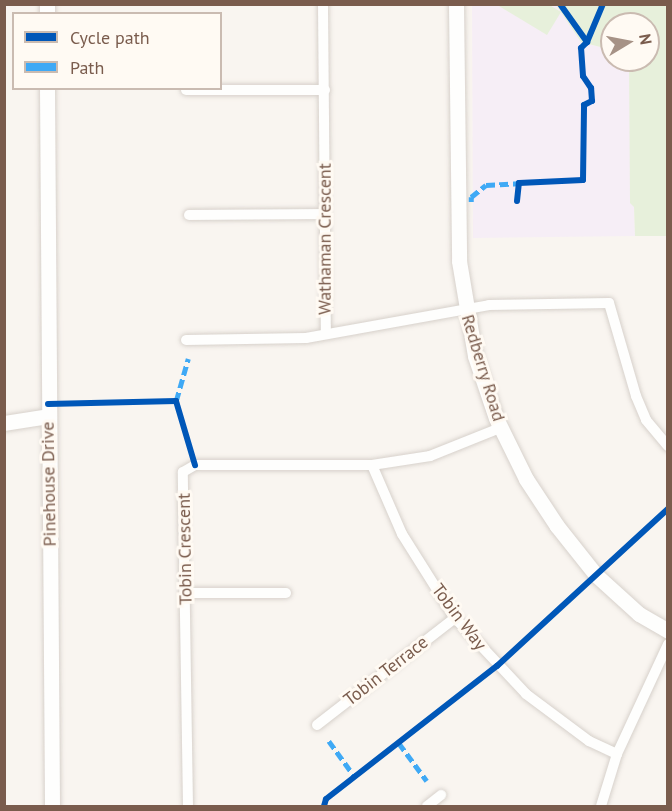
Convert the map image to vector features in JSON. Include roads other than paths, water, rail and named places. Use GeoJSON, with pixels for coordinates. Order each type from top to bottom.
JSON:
{"type":"FeatureCollection","features":[{"type":"Feature","properties":{"kind":"street","name":"Wathaman Crescent"},"geometry":{"type":"LineString","coordinates":[[323,4],[326,333],[489,305],[609,303],[636,396],[646,420],[668,446]]}},
{"type":"Feature","properties":{"kind":"street","name":"Redberry Road"},"geometry":{"type":"LineString","coordinates":[[456,4],[459,261],[465,309],[475,356],[500,428],[557,526],[596,575],[639,614],[668,631]]}},
{"type":"Feature","properties":{"kind":"street","name":"Pinehouse Drive"},"geometry":{"type":"LineString","coordinates":[[47,90],[52,807]]}},
{"type":"Feature","properties":{"kind":"street"},"geometry":{"type":"LineString","coordinates":[[186,90],[325,90]]}},
{"type":"Feature","properties":{"kind":"street"},"geometry":{"type":"LineString","coordinates":[[189,215],[325,214]]}},
{"type":"Feature","properties":{"kind":"street"},"geometry":{"type":"LineString","coordinates":[[186,340],[306,338],[326,333]]}},
{"type":"Feature","properties":{"kind":"street"},"geometry":{"type":"LineString","coordinates":[[4,423],[48,416]]}},
{"type":"Feature","properties":{"kind":"street","name":"Tobin Crescent"},"geometry":{"type":"LineString","coordinates":[[188,807],[183,472],[195,465],[372,465],[430,456],[500,428]]}},
{"type":"Feature","properties":{"kind":"street","name":"Tobin Way"},"geometry":{"type":"LineString","coordinates":[[372,465],[402,534],[455,618],[534,700],[590,741],[617,754]]}},
{"type":"Feature","properties":{"kind":"street"},"geometry":{"type":"LineString","coordinates":[[186,593],[286,593]]}},
{"type":"Feature","properties":{"kind":"street","name":"Tobin Terrace"},"geometry":{"type":"LineString","coordinates":[[317,725],[455,618]]}},
{"type":"Feature","properties":{"kind":"street"},"geometry":{"type":"LineString","coordinates":[[601,807],[617,754],[668,644]]}},
{"type":"Feature","properties":{"kind":"street"},"geometry":{"type":"LineString","coordinates":[[427,807],[441,795]]}}]}
